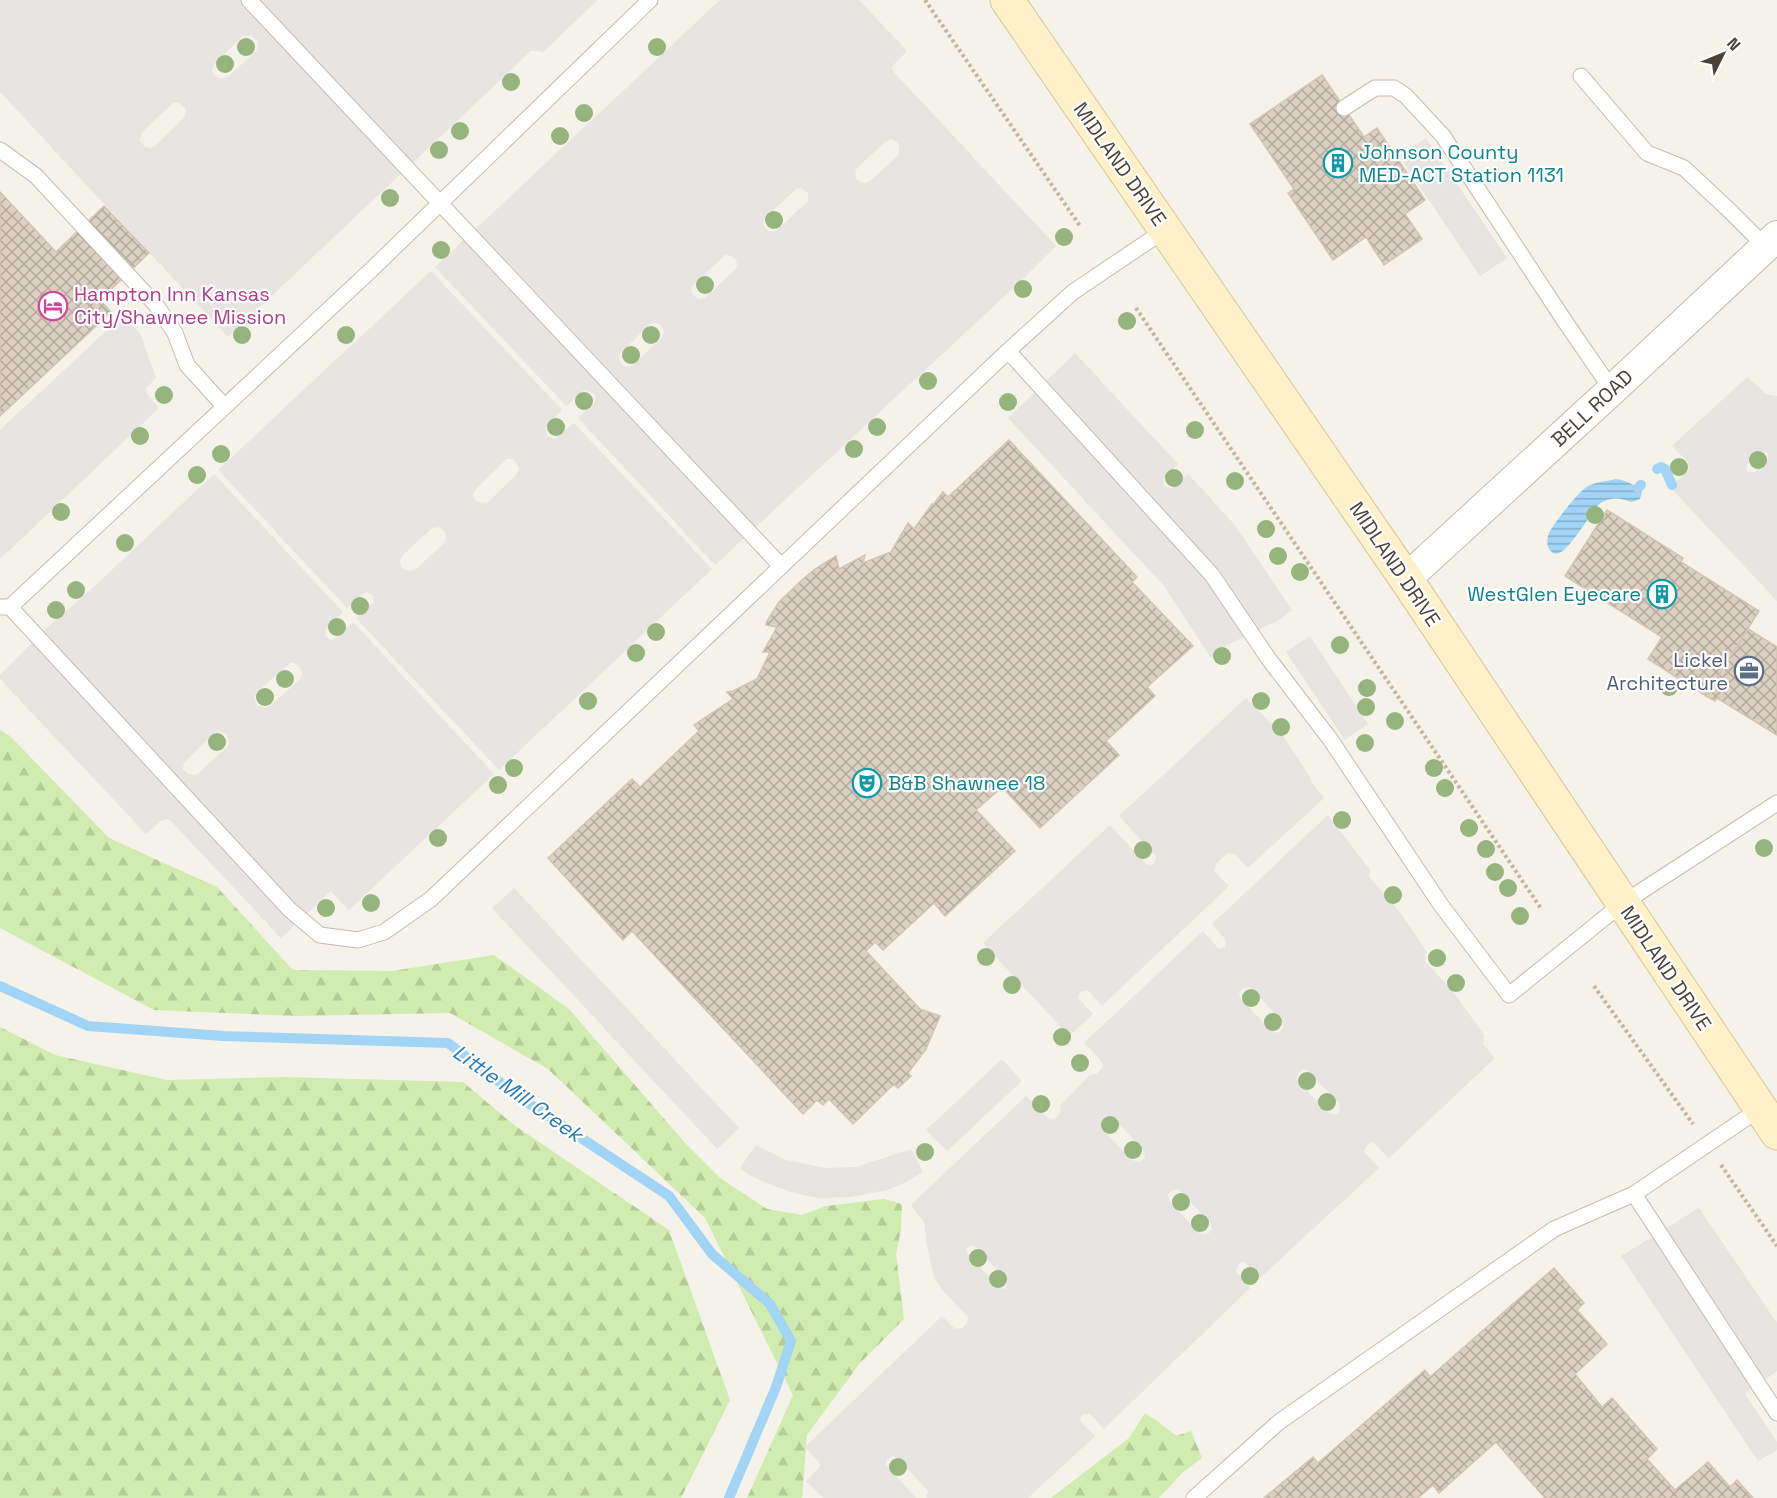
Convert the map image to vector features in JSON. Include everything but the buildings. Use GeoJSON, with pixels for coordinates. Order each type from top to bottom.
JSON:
{"type":"FeatureCollection","features":[{"type":"Feature","properties":{"kind":"main road","name":"MIDLAND DRIVE"},"geometry":{"type":"LineString","coordinates":[[1007,0],[1406,579],[1769,1121]]}},
{"type":"Feature","properties":{"kind":"street","name":"BELL ROAD"},"geometry":{"type":"LineString","coordinates":[[1406,579],[1771,241]]}},
{"type":"Feature","properties":{"kind":"lane"},"geometry":{"type":"LineString","coordinates":[[249,0],[782,567]]}},
{"type":"Feature","properties":{"kind":"lane"},"geometry":{"type":"LineString","coordinates":[[650,0],[370,271],[5,607],[290,910],[320,935],[358,940],[384,932],[431,899],[1008,351],[1073,292],[1165,230]]}},
{"type":"Feature","properties":{"kind":"lane"},"geometry":{"type":"LineString","coordinates":[[1581,76],[1647,153],[1684,168],[1731,212],[1771,241]]}},
{"type":"Feature","properties":{"kind":"lane"},"geometry":{"type":"LineString","coordinates":[[1344,108],[1374,88],[1394,88],[1406,96],[1443,136],[1612,390]]}},
{"type":"Feature","properties":{"kind":"lane"},"geometry":{"type":"LineString","coordinates":[[0,150],[36,176],[156,304],[175,333],[187,365],[224,406]]}},
{"type":"Feature","properties":{"kind":"lane"},"geometry":{"type":"LineString","coordinates":[[1008,351],[1212,575],[1268,658],[1330,739],[1441,905],[1509,995],[1623,903],[1777,803]]}},
{"type":"Feature","properties":{"kind":"lane"},"geometry":{"type":"LineString","coordinates":[[1194,1498],[1280,1422],[1554,1229],[1634,1194],[1707,1144],[1769,1121]]}},
{"type":"Feature","properties":{"kind":"lane"},"geometry":{"type":"LineString","coordinates":[[1634,1194],[1777,1413]]}},
{"type":"Feature","properties":{"kind":"path"},"geometry":{"type":"LineString","coordinates":[[925,0],[1080,226]]}},
{"type":"Feature","properties":{"kind":"path"},"geometry":{"type":"LineString","coordinates":[[1136,308],[1542,910]]}},
{"type":"Feature","properties":{"kind":"path"},"geometry":{"type":"LineString","coordinates":[[1594,986],[1777,1246]]}},
{"type":"Feature","properties":{"kind":"green space"},"geometry":{"type":"Polygon","coordinates":[[[0,730],[10,736],[109,838],[217,887],[293,970],[392,971],[494,955],[569,1009],[686,1144],[720,1178],[767,1209],[802,1215],[826,1206],[884,1199],[902,1204],[901,1230],[896,1254],[904,1319],[860,1363],[807,1435],[802,1498],[747,1498],[793,1395],[705,1218],[548,1069],[450,1013],[295,1016],[154,1010],[0,928],[0,730]]]}},
{"type":"Feature","properties":{"kind":"green space"},"geometry":{"type":"Polygon","coordinates":[[[0,1027],[55,1055],[167,1080],[284,1077],[463,1082],[514,1125],[669,1230],[730,1400],[681,1498],[0,1498],[0,1027]]]}},
{"type":"Feature","properties":{"kind":"green space"},"geometry":{"type":"Polygon","coordinates":[[[1145,1413],[1176,1436],[1191,1431],[1202,1458],[1182,1473],[1159,1498],[1051,1498],[1129,1438],[1145,1413]]]}},
{"type":"Feature","properties":{"kind":"shaded area"},"geometry":{"type":"Polygon","coordinates":[[[0,0],[598,0],[542,53],[531,51],[228,337],[0,92],[0,0]],[[250,35],[243,36],[214,64],[212,70],[214,75],[221,79],[228,77],[256,51],[258,41],[250,35]],[[173,103],[141,133],[140,141],[145,147],[155,146],[184,118],[186,110],[178,103],[173,103]]]}},
{"type":"Feature","properties":{"kind":"shaded area"},"geometry":{"type":"Polygon","coordinates":[[[720,0],[859,0],[907,51],[894,64],[893,71],[1056,246],[715,565],[578,418],[594,403],[596,396],[586,390],[583,391],[566,406],[435,267],[720,0]],[[891,139],[857,168],[855,173],[857,180],[865,183],[870,181],[899,155],[899,145],[896,141],[891,139]],[[797,188],[764,219],[763,224],[768,231],[776,231],[808,201],[808,193],[797,188]],[[725,255],[692,286],[691,291],[694,296],[699,299],[705,298],[735,270],[736,259],[725,255]],[[650,324],[620,354],[621,364],[626,367],[632,366],[662,338],[664,331],[661,325],[650,324]]]}},
{"type":"Feature","properties":{"kind":"shaded area"},"geometry":{"type":"Polygon","coordinates":[[[1426,138],[1507,258],[1480,276],[1399,156],[1426,138]]]}},
{"type":"Feature","properties":{"kind":"shaded area"},"geometry":{"type":"Polygon","coordinates":[[[431,271],[562,410],[545,428],[547,436],[555,439],[574,423],[712,569],[499,770],[356,618],[373,603],[373,595],[367,592],[363,594],[347,608],[218,470],[431,271]],[[507,459],[475,490],[473,496],[476,501],[488,502],[517,474],[519,469],[516,462],[513,459],[507,459]],[[439,527],[432,528],[402,556],[401,567],[409,571],[415,570],[445,542],[446,533],[439,527]]]}},
{"type":"Feature","properties":{"kind":"shaded area"},"geometry":{"type":"Polygon","coordinates":[[[122,316],[140,333],[156,378],[147,387],[146,393],[159,408],[0,559],[0,430],[122,316]]]}},
{"type":"Feature","properties":{"kind":"shaded area"},"geometry":{"type":"Polygon","coordinates":[[[1075,353],[1178,464],[1163,479],[1164,486],[1172,488],[1188,474],[1234,524],[1292,610],[1279,620],[1227,645],[1211,658],[1164,586],[1008,418],[1075,353]]]}},
{"type":"Feature","properties":{"kind":"shaded area"},"geometry":{"type":"Polygon","coordinates":[[[1747,377],[1766,394],[1777,396],[1777,601],[1670,487],[1689,468],[1687,461],[1672,446],[1747,377]],[[1760,452],[1747,464],[1747,472],[1755,472],[1768,460],[1768,453],[1760,452]]]}},
{"type":"Feature","properties":{"kind":"shaded area"},"geometry":{"type":"Polygon","coordinates":[[[214,474],[343,612],[326,629],[327,638],[335,639],[353,622],[494,774],[349,910],[331,891],[281,938],[170,820],[161,821],[146,834],[0,679],[0,675],[54,621],[84,596],[214,474]],[[290,663],[257,692],[254,697],[257,705],[265,708],[270,706],[300,679],[302,673],[299,666],[290,663]],[[218,731],[184,763],[183,769],[189,774],[199,773],[228,746],[227,735],[218,731]]]}},
{"type":"Feature","properties":{"kind":"shaded area"},"geometry":{"type":"Polygon","coordinates":[[[1310,636],[1368,724],[1345,740],[1286,652],[1310,636]]]}},
{"type":"Feature","properties":{"kind":"shaded area"},"geometry":{"type":"Polygon","coordinates":[[[1246,698],[1284,737],[1311,782],[1324,798],[1248,868],[1236,855],[1227,853],[1216,864],[1214,871],[1229,886],[1102,1006],[1087,990],[1080,992],[1078,998],[1093,1014],[1069,1036],[983,943],[1110,825],[1146,864],[1154,864],[1155,855],[1119,816],[1246,698]]]}},
{"type":"Feature","properties":{"kind":"shaded area"},"geometry":{"type":"Polygon","coordinates":[[[1328,815],[1370,870],[1369,877],[1399,911],[1427,952],[1425,961],[1454,993],[1484,1035],[1483,1044],[1495,1058],[1389,1158],[1374,1143],[1371,1142],[1366,1146],[1364,1152],[1379,1168],[1260,1278],[1246,1263],[1242,1262],[1238,1265],[1236,1271],[1250,1288],[1104,1429],[1090,1414],[1083,1414],[1080,1418],[1081,1422],[1095,1436],[1028,1498],[926,1498],[928,1491],[898,1458],[893,1456],[886,1460],[886,1465],[916,1498],[823,1498],[806,1481],[820,1465],[805,1447],[942,1316],[955,1329],[962,1328],[967,1323],[968,1317],[943,1291],[934,1277],[924,1222],[911,1205],[1026,1096],[1048,1118],[1056,1118],[1061,1111],[1060,1106],[1090,1075],[1096,1074],[1103,1067],[1102,1062],[1084,1043],[1203,931],[1219,949],[1225,947],[1225,939],[1212,924],[1328,815]],[[1250,987],[1242,989],[1239,993],[1241,999],[1271,1031],[1277,1033],[1281,1031],[1282,1021],[1250,987]],[[1304,1069],[1298,1073],[1297,1080],[1328,1113],[1334,1115],[1338,1113],[1339,1103],[1308,1071],[1304,1069]],[[1113,1118],[1104,1119],[1102,1129],[1132,1160],[1139,1162],[1143,1160],[1144,1150],[1113,1118]],[[1177,1189],[1168,1194],[1169,1201],[1199,1233],[1205,1235],[1209,1233],[1212,1229],[1210,1222],[1180,1191],[1177,1189]],[[971,1245],[966,1249],[998,1287],[1006,1288],[1006,1280],[976,1247],[971,1245]]]}},
{"type":"Feature","properties":{"kind":"shaded area"},"geometry":{"type":"Polygon","coordinates":[[[514,888],[739,1128],[717,1149],[492,908],[514,888]]]}},
{"type":"Feature","properties":{"kind":"shaded area"},"geometry":{"type":"Polygon","coordinates":[[[1002,1059],[1022,1081],[947,1151],[926,1130],[1002,1059]]]}},
{"type":"Feature","properties":{"kind":"shaded area"},"geometry":{"type":"Polygon","coordinates":[[[756,1145],[786,1160],[827,1168],[856,1167],[911,1149],[923,1172],[887,1190],[851,1197],[819,1198],[774,1186],[751,1176],[740,1168],[756,1145]]]}},
{"type":"Feature","properties":{"kind":"shaded area"},"geometry":{"type":"Polygon","coordinates":[[[1699,1208],[1777,1323],[1777,1371],[1745,1394],[1777,1442],[1777,1450],[1758,1461],[1621,1256],[1699,1208]]]}},
{"type":"Feature","properties":{"kind":"water"},"geometry":{"type":"Polygon","coordinates":[[[1616,479],[1639,489],[1642,492],[1640,499],[1631,502],[1614,499],[1602,502],[1568,546],[1559,553],[1552,552],[1547,540],[1549,533],[1573,501],[1588,486],[1616,479]]]}},
{"type":"Feature","properties":{"kind":"waterway"},"geometry":{"type":"LineString","coordinates":[[1657,469],[1661,467],[1665,469],[1672,485]]}},
{"type":"Feature","properties":{"kind":"waterway"},"geometry":{"type":"LineString","coordinates":[[1638,488],[1641,485]]}},
{"type":"Feature","properties":{"kind":"waterway","name":"Little Mill Creek"},"geometry":{"type":"LineString","coordinates":[[0,986],[88,1026],[223,1036],[448,1043],[519,1097],[669,1196],[712,1254],[770,1304],[791,1341],[776,1387],[729,1498]]}},
{"type":"Feature","properties":{"kind":"place","name":"Johnson County MED-ACT Station 1131"},"geometry":{"type":"Point","coordinates":[1338,163]}},
{"type":"Feature","properties":{"kind":"place","name":"Hampton Inn Kansas City/Shawnee Mission"},"geometry":{"type":"Point","coordinates":[53,306]}},
{"type":"Feature","properties":{"kind":"place","name":"WestGlen Eyecare"},"geometry":{"type":"Point","coordinates":[1662,594]}},
{"type":"Feature","properties":{"kind":"place","name":"Lickel Architecture"},"geometry":{"type":"Point","coordinates":[1749,671]}},
{"type":"Feature","properties":{"kind":"place","name":"B&B Shawnee 18"},"geometry":{"type":"Point","coordinates":[867,783]}}]}
